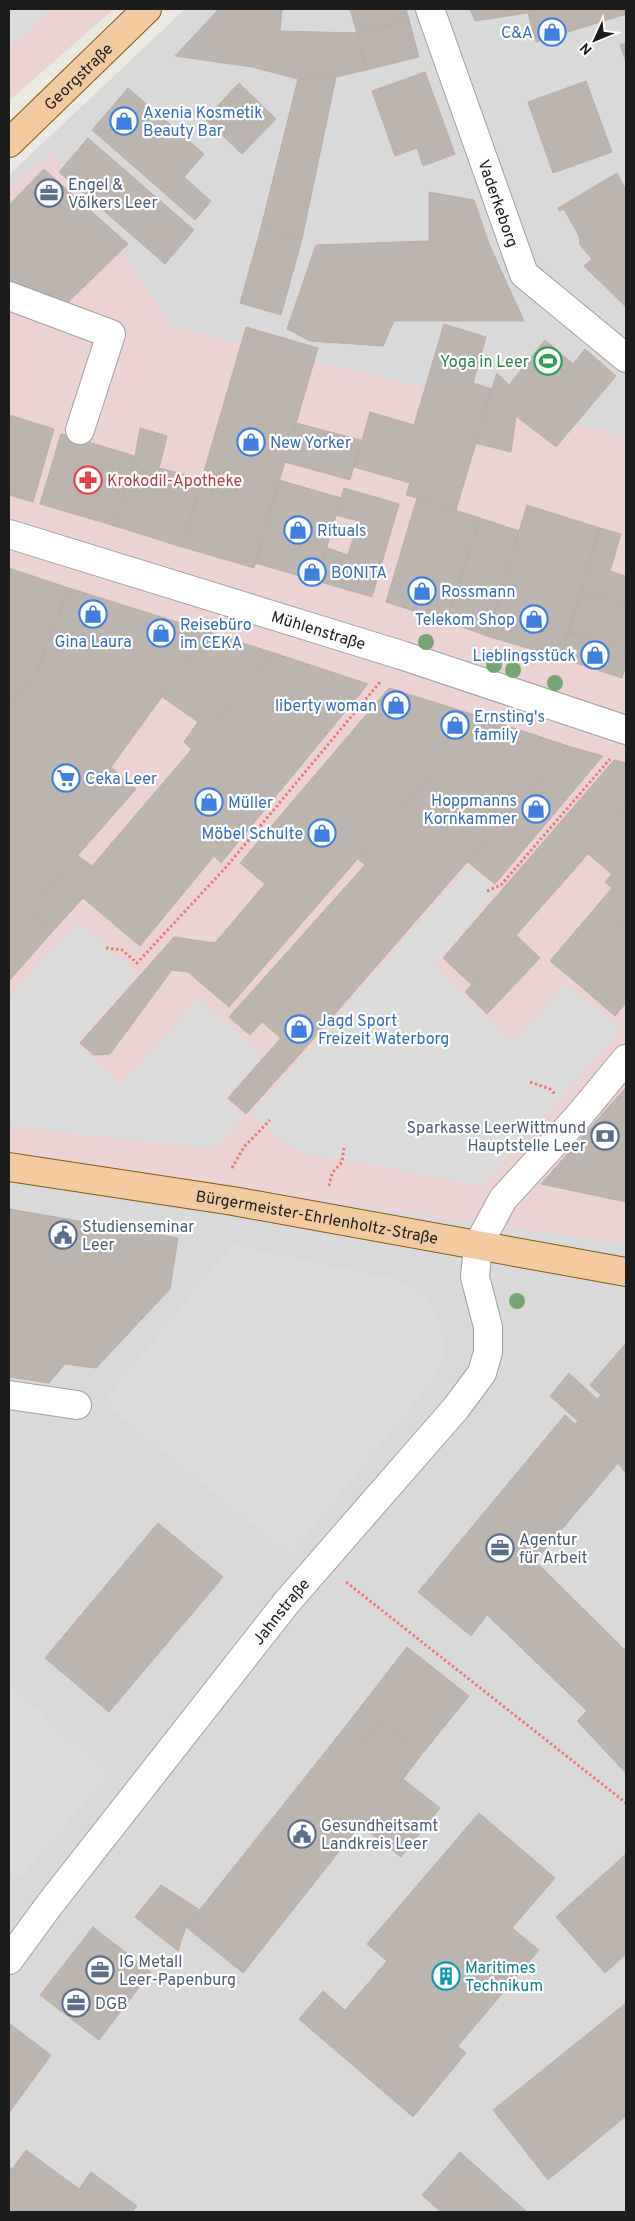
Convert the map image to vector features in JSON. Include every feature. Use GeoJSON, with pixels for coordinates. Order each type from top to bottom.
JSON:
{"type":"FeatureCollection","features":[{"type":"Feature","properties":{"kind":"main road","name":"Georgstraße"},"geometry":{"type":"LineString","coordinates":[[9,143],[147,9]]}},
{"type":"Feature","properties":{"kind":"main road","name":"Bürgermeister-Ehrlenholtz-Straße"},"geometry":{"type":"LineString","coordinates":[[9,1167],[223,1200],[626,1272]]}},
{"type":"Feature","properties":{"kind":"street","name":"Vaderkeborg"},"geometry":{"type":"LineString","coordinates":[[430,9],[524,274],[626,358]]}},
{"type":"Feature","properties":{"kind":"street"},"geometry":{"type":"LineString","coordinates":[[9,296],[111,334],[80,430]]}},
{"type":"Feature","properties":{"kind":"street","name":"Mühlenstraße"},"geometry":{"type":"LineString","coordinates":[[9,534],[401,655],[621,741]]}},
{"type":"Feature","properties":{"kind":"street"},"geometry":{"type":"LineString","coordinates":[[478,1245],[503,1199],[578,1116],[626,1059]]}},
{"type":"Feature","properties":{"kind":"street","name":"Jahnstraße"},"geometry":{"type":"LineString","coordinates":[[9,1960],[50,1904],[287,1602],[456,1408],[482,1373],[488,1352],[488,1327],[475,1277],[478,1245]]}},
{"type":"Feature","properties":{"kind":"street"},"geometry":{"type":"LineString","coordinates":[[9,1395],[77,1405]]}},
{"type":"Feature","properties":{"kind":"path"},"geometry":{"type":"LineString","coordinates":[[106,948],[122,950],[137,962],[227,866],[401,655]]}},
{"type":"Feature","properties":{"kind":"path"},"geometry":{"type":"LineString","coordinates":[[487,890],[501,885],[621,741]]}},
{"type":"Feature","properties":{"kind":"path"},"geometry":{"type":"LineString","coordinates":[[223,1200],[233,1165],[244,1147],[270,1120]]}},
{"type":"Feature","properties":{"kind":"path"},"geometry":{"type":"LineString","coordinates":[[322,1218],[332,1173],[342,1162],[344,1148]]}},
{"type":"Feature","properties":{"kind":"path"},"geometry":{"type":"LineString","coordinates":[[321,1562],[626,1803]]}},
{"type":"Feature","properties":{"kind":"shaded area"},"geometry":{"type":"Polygon","coordinates":[[[9,9],[114,9],[9,101],[9,9]]]}},
{"type":"Feature","properties":{"kind":"shaded area"},"geometry":{"type":"Polygon","coordinates":[[[9,9],[51,9],[9,48],[9,9]]]}},
{"type":"Feature","properties":{"kind":"shaded area"},"geometry":{"type":"Polygon","coordinates":[[[185,9],[626,9],[626,436],[173,327],[53,152],[9,188],[9,175],[185,9]]]}},
{"type":"Feature","properties":{"kind":"shaded area"},"geometry":{"type":"Polygon","coordinates":[[[53,152],[173,327],[626,436],[626,1244],[9,1154],[9,188],[53,152]]]}},
{"type":"Feature","properties":{"kind":"shaded area"},"geometry":{"type":"Polygon","coordinates":[[[468,866],[497,891],[434,966],[513,1042],[566,984],[622,1029],[482,1186],[306,1153],[290,1146],[252,1114],[468,866]]]}},
{"type":"Feature","properties":{"kind":"shaded area"},"geometry":{"type":"Polygon","coordinates":[[[78,921],[138,975],[76,1044],[121,1085],[198,999],[263,1056],[225,1098],[244,1116],[215,1149],[9,1126],[9,998],[78,921]]]}},
{"type":"Feature","properties":{"kind":"shaded area"},"geometry":{"type":"Polygon","coordinates":[[[9,1154],[626,1244],[626,2212],[9,2212],[9,1154]]]}},
{"type":"Feature","properties":{"kind":"shaded area"},"geometry":{"type":"Polygon","coordinates":[[[232,1245],[398,1280],[424,1297],[438,1318],[441,1329],[443,1351],[438,1371],[432,1381],[290,1555],[103,1402],[232,1245]]]}},
{"type":"Feature","properties":{"kind":"shaded area"},"geometry":{"type":"Polygon","coordinates":[[[9,1683],[108,1775],[19,1879],[9,1871],[9,1683]]]}},
{"type":"Feature","properties":{"kind":"building"},"geometry":{"type":"Polygon","coordinates":[[[219,9],[282,9],[280,31],[357,33],[366,70],[336,77],[298,79],[252,67],[175,56],[219,9]]]}},
{"type":"Feature","properties":{"kind":"building"},"geometry":{"type":"Polygon","coordinates":[[[350,9],[406,9],[409,20],[357,33],[350,9]]]}},
{"type":"Feature","properties":{"kind":"building","name":"C&A"},"geometry":{"type":"Polygon","coordinates":[[[470,9],[626,9],[626,14],[536,42],[528,13],[475,21],[470,9]]]}},
{"type":"Feature","properties":{"kind":"building"},"geometry":{"type":"Polygon","coordinates":[[[409,20],[419,57],[366,70],[357,33],[409,20]]]}},
{"type":"Feature","properties":{"kind":"building"},"geometry":{"type":"Polygon","coordinates":[[[626,43],[626,62],[620,45],[626,43]]]}},
{"type":"Feature","properties":{"kind":"building"},"geometry":{"type":"Polygon","coordinates":[[[425,72],[455,154],[423,166],[417,148],[395,156],[372,91],[425,72]]]}},
{"type":"Feature","properties":{"kind":"building"},"geometry":{"type":"Polygon","coordinates":[[[336,77],[302,239],[261,228],[298,79],[336,77]]]}},
{"type":"Feature","properties":{"kind":"building"},"geometry":{"type":"Polygon","coordinates":[[[586,81],[612,152],[553,173],[528,102],[586,81]]]}},
{"type":"Feature","properties":{"kind":"building"},"geometry":{"type":"Polygon","coordinates":[[[239,83],[276,119],[242,154],[205,119],[239,83]]]}},
{"type":"Feature","properties":{"kind":"building"},"geometry":{"type":"Polygon","coordinates":[[[128,88],[204,154],[184,177],[211,201],[195,220],[92,130],[128,88]]]}},
{"type":"Feature","properties":{"kind":"building"},"geometry":{"type":"Polygon","coordinates":[[[88,138],[194,230],[165,264],[59,172],[88,138]]]}},
{"type":"Feature","properties":{"kind":"building"},"geometry":{"type":"Polygon","coordinates":[[[44,169],[128,244],[61,309],[9,292],[9,205],[44,169]]]}},
{"type":"Feature","properties":{"kind":"building"},"geometry":{"type":"Polygon","coordinates":[[[617,173],[626,190],[626,307],[584,266],[592,259],[580,245],[579,236],[564,209],[559,211],[558,208],[617,173]]]}},
{"type":"Feature","properties":{"kind":"building"},"geometry":{"type":"Polygon","coordinates":[[[429,192],[474,200],[489,244],[524,321],[394,321],[383,346],[310,341],[287,329],[316,245],[429,241],[429,192]]]}},
{"type":"Feature","properties":{"kind":"building"},"geometry":{"type":"Polygon","coordinates":[[[261,228],[302,239],[281,315],[240,303],[261,228]]]}},
{"type":"Feature","properties":{"kind":"building"},"geometry":{"type":"Polygon","coordinates":[[[444,324],[486,337],[473,383],[492,389],[456,510],[406,495],[410,483],[354,467],[370,412],[414,425],[444,324]]]}},
{"type":"Feature","properties":{"kind":"building","name":"New Yorker"},"geometry":{"type":"Polygon","coordinates":[[[246,327],[318,348],[254,568],[182,547],[246,327]]]}},
{"type":"Feature","properties":{"kind":"building"},"geometry":{"type":"Polygon","coordinates":[[[545,340],[573,364],[585,349],[616,376],[556,447],[516,416],[511,452],[475,443],[497,373],[509,385],[545,340]]]}},
{"type":"Feature","properties":{"kind":"building"},"geometry":{"type":"Polygon","coordinates":[[[9,415],[54,429],[33,502],[9,495],[9,415]]]}},
{"type":"Feature","properties":{"kind":"building"},"geometry":{"type":"Polygon","coordinates":[[[296,423],[361,440],[350,480],[285,462],[296,423]]]}},
{"type":"Feature","properties":{"kind":"building"},"geometry":{"type":"Polygon","coordinates":[[[140,428],[167,436],[159,468],[202,479],[182,547],[115,526],[135,456],[140,428]]]}},
{"type":"Feature","properties":{"kind":"building","name":"Krokodil-Apotheke"},"geometry":{"type":"Polygon","coordinates":[[[61,434],[135,456],[115,526],[40,504],[61,434]]]}},
{"type":"Feature","properties":{"kind":"building"},"geometry":{"type":"Polygon","coordinates":[[[279,480],[341,498],[317,581],[255,563],[279,480]]]}},
{"type":"Feature","properties":{"kind":"building"},"geometry":{"type":"Polygon","coordinates":[[[344,488],[399,504],[372,597],[317,581],[327,548],[348,555],[358,521],[336,515],[344,488]]]}},
{"type":"Feature","properties":{"kind":"building"},"geometry":{"type":"Polygon","coordinates":[[[417,498],[480,518],[446,621],[386,602],[417,498]]]}},
{"type":"Feature","properties":{"kind":"building"},"geometry":{"type":"Polygon","coordinates":[[[527,505],[600,528],[560,658],[487,636],[527,505]]]}},
{"type":"Feature","properties":{"kind":"building"},"geometry":{"type":"Polygon","coordinates":[[[480,518],[519,531],[487,636],[446,621],[480,518]]]}},
{"type":"Feature","properties":{"kind":"building"},"geometry":{"type":"Polygon","coordinates":[[[600,528],[621,534],[610,571],[625,576],[626,573],[626,605],[581,591],[600,528]]]}},
{"type":"Feature","properties":{"kind":"building"},"geometry":{"type":"Polygon","coordinates":[[[9,568],[69,588],[37,672],[9,704],[9,568]]]}},
{"type":"Feature","properties":{"kind":"building","name":"Ceka Leer"},"geometry":{"type":"Polygon","coordinates":[[[69,588],[209,632],[111,767],[136,789],[29,911],[53,931],[9,981],[9,704],[37,672],[69,588]]]}},
{"type":"Feature","properties":{"kind":"building"},"geometry":{"type":"Polygon","coordinates":[[[581,591],[626,605],[626,650],[568,632],[581,591]]]}},
{"type":"Feature","properties":{"kind":"building"},"geometry":{"type":"Polygon","coordinates":[[[209,632],[274,653],[192,750],[184,742],[198,722],[161,696],[209,632]]]}},
{"type":"Feature","properties":{"kind":"building"},"geometry":{"type":"Polygon","coordinates":[[[568,632],[626,650],[626,664],[622,678],[560,658],[568,632]]]}},
{"type":"Feature","properties":{"kind":"building","name":"Müller"},"geometry":{"type":"Polygon","coordinates":[[[274,653],[368,684],[221,863],[214,856],[140,946],[83,898],[53,931],[29,911],[77,855],[92,866],[274,653]]]}},
{"type":"Feature","properties":{"kind":"building"},"geometry":{"type":"Polygon","coordinates":[[[389,688],[481,717],[229,1007],[188,972],[172,970],[110,1054],[94,1055],[80,1043],[174,937],[215,943],[265,884],[240,863],[389,688]]]}},
{"type":"Feature","properties":{"kind":"building"},"geometry":{"type":"Polygon","coordinates":[[[481,717],[568,746],[300,1054],[262,1022],[250,1035],[229,1017],[365,865],[358,859],[481,717]]]}},
{"type":"Feature","properties":{"kind":"building","name":"Hoppmanns Kornkammer"},"geometry":{"type":"Polygon","coordinates":[[[568,746],[603,756],[495,884],[468,862],[568,746]]]}},
{"type":"Feature","properties":{"kind":"building"},"geometry":{"type":"Polygon","coordinates":[[[614,760],[626,763],[626,805],[581,862],[472,985],[443,958],[614,760]]]}},
{"type":"Feature","properties":{"kind":"building"},"geometry":{"type":"Polygon","coordinates":[[[626,805],[626,918],[572,979],[550,961],[612,888],[605,882],[612,874],[587,853],[626,805]]]}},
{"type":"Feature","properties":{"kind":"building"},"geometry":{"type":"Polygon","coordinates":[[[626,918],[626,1003],[615,1016],[572,979],[626,918]]]}},
{"type":"Feature","properties":{"kind":"building"},"geometry":{"type":"Polygon","coordinates":[[[516,935],[540,958],[487,1014],[465,992],[516,935]]]}},
{"type":"Feature","properties":{"kind":"building"},"geometry":{"type":"Polygon","coordinates":[[[281,1038],[300,1054],[246,1114],[228,1098],[281,1038]]]}},
{"type":"Feature","properties":{"kind":"building","name":"Sparkasse LeerWittmund Hauptstelle Leer"},"geometry":{"type":"Polygon","coordinates":[[[626,1087],[626,1202],[541,1184],[626,1087]]]}},
{"type":"Feature","properties":{"kind":"building"},"geometry":{"type":"Polygon","coordinates":[[[9,1209],[178,1238],[170,1289],[96,1368],[65,1364],[49,1383],[9,1377],[9,1209]]]}},
{"type":"Feature","properties":{"kind":"building","name":"Agentur für Arbeit"},"geometry":{"type":"Polygon","coordinates":[[[626,1343],[626,1474],[618,1463],[535,1561],[626,1651],[626,1773],[577,1721],[587,1711],[487,1615],[471,1636],[418,1592],[565,1415],[575,1424],[578,1421],[550,1396],[569,1373],[597,1399],[601,1395],[590,1385],[626,1343]]]}},
{"type":"Feature","properties":{"kind":"building"},"geometry":{"type":"Polygon","coordinates":[[[158,1523],[223,1577],[109,1712],[45,1658],[158,1523]]]}},
{"type":"Feature","properties":{"kind":"building"},"geometry":{"type":"Polygon","coordinates":[[[407,1647],[469,1696],[422,1754],[381,1722],[365,1742],[345,1727],[407,1647]]]}},
{"type":"Feature","properties":{"kind":"building"},"geometry":{"type":"Polygon","coordinates":[[[381,1722],[422,1754],[403,1779],[440,1808],[401,1857],[360,1825],[243,1973],[186,1927],[345,1727],[365,1742],[381,1722]]]}},
{"type":"Feature","properties":{"kind":"building","name":"Maritimes Technikum"},"geometry":{"type":"Polygon","coordinates":[[[479,1813],[555,1878],[512,1928],[539,1950],[458,2046],[466,2053],[413,2117],[299,2019],[323,1991],[345,2010],[387,1961],[367,1944],[479,1813]]]}},
{"type":"Feature","properties":{"kind":"building"},"geometry":{"type":"Polygon","coordinates":[[[626,1854],[626,1954],[605,1973],[556,1917],[626,1854]]]}},
{"type":"Feature","properties":{"kind":"building"},"geometry":{"type":"Polygon","coordinates":[[[161,1885],[200,1910],[186,1927],[178,1951],[135,1917],[161,1885]]]}},
{"type":"Feature","properties":{"kind":"building"},"geometry":{"type":"Polygon","coordinates":[[[93,1927],[151,1972],[99,2040],[40,1995],[93,1927]]]}},
{"type":"Feature","properties":{"kind":"building"},"geometry":{"type":"Polygon","coordinates":[[[626,2003],[626,2116],[548,2180],[493,2110],[626,2003]]]}},
{"type":"Feature","properties":{"kind":"building"},"geometry":{"type":"Polygon","coordinates":[[[9,2025],[51,2055],[9,2113],[9,2025]]]}},
{"type":"Feature","properties":{"kind":"building"},"geometry":{"type":"Polygon","coordinates":[[[26,2150],[79,2189],[91,2172],[137,2206],[132,2212],[9,2212],[9,2166],[12,2169],[26,2150]]]}},
{"type":"Feature","properties":{"kind":"building"},"geometry":{"type":"Polygon","coordinates":[[[460,2152],[527,2212],[441,2212],[422,2195],[460,2152]]]}},
{"type":"Feature","properties":{"kind":"place","name":"C&A"},"geometry":{"type":"Point","coordinates":[552,32]}},
{"type":"Feature","properties":{"kind":"place","name":"Axenia Kosmetik Beauty Bar"},"geometry":{"type":"Point","coordinates":[124,121]}},
{"type":"Feature","properties":{"kind":"place","name":"Engel & Völkers Leer"},"geometry":{"type":"Point","coordinates":[49,193]}},
{"type":"Feature","properties":{"kind":"place","name":"Yoga in Leer"},"geometry":{"type":"Point","coordinates":[548,361]}},
{"type":"Feature","properties":{"kind":"place","name":"New Yorker"},"geometry":{"type":"Point","coordinates":[251,442]}},
{"type":"Feature","properties":{"kind":"place","name":"Krokodil-Apotheke"},"geometry":{"type":"Point","coordinates":[88,480]}},
{"type":"Feature","properties":{"kind":"place","name":"Rituals"},"geometry":{"type":"Point","coordinates":[298,530]}},
{"type":"Feature","properties":{"kind":"place","name":"BONITA"},"geometry":{"type":"Point","coordinates":[312,572]}},
{"type":"Feature","properties":{"kind":"place","name":"Rossmann"},"geometry":{"type":"Point","coordinates":[422,591]}},
{"type":"Feature","properties":{"kind":"place","name":"Gina Laura"},"geometry":{"type":"Point","coordinates":[93,614]}},
{"type":"Feature","properties":{"kind":"place","name":"Telekom Shop"},"geometry":{"type":"Point","coordinates":[534,619]}},
{"type":"Feature","properties":{"kind":"place","name":"Reisebüro im CEKA"},"geometry":{"type":"Point","coordinates":[161,633]}},
{"type":"Feature","properties":{"kind":"place","name":"Lieblingsstück"},"geometry":{"type":"Point","coordinates":[595,655]}},
{"type":"Feature","properties":{"kind":"place","name":"liberty woman"},"geometry":{"type":"Point","coordinates":[396,705]}},
{"type":"Feature","properties":{"kind":"place","name":"Ernsting's family"},"geometry":{"type":"Point","coordinates":[455,725]}},
{"type":"Feature","properties":{"kind":"place","name":"Ceka Leer"},"geometry":{"type":"Point","coordinates":[66,778]}},
{"type":"Feature","properties":{"kind":"place","name":"Müller"},"geometry":{"type":"Point","coordinates":[209,802]}},
{"type":"Feature","properties":{"kind":"place","name":"Hoppmanns Kornkammer"},"geometry":{"type":"Point","coordinates":[536,809]}},
{"type":"Feature","properties":{"kind":"place","name":"Möbel Schulte"},"geometry":{"type":"Point","coordinates":[322,833]}},
{"type":"Feature","properties":{"kind":"place","name":"Jagd Sport Freizeit Waterborg"},"geometry":{"type":"Point","coordinates":[299,1029]}},
{"type":"Feature","properties":{"kind":"place","name":"Sparkasse LeerWittmund Hauptstelle Leer"},"geometry":{"type":"Point","coordinates":[605,1136]}},
{"type":"Feature","properties":{"kind":"place","name":"Studienseminar Leer"},"geometry":{"type":"Point","coordinates":[63,1235]}},
{"type":"Feature","properties":{"kind":"place","name":"Agentur für Arbeit"},"geometry":{"type":"Point","coordinates":[500,1548]}},
{"type":"Feature","properties":{"kind":"place","name":"Gesundheitsamt Landkreis Leer"},"geometry":{"type":"Point","coordinates":[302,1834]}},
{"type":"Feature","properties":{"kind":"place","name":"IG Metall Leer-Papenburg"},"geometry":{"type":"Point","coordinates":[100,1970]}},
{"type":"Feature","properties":{"kind":"place","name":"Maritimes Technikum"},"geometry":{"type":"Point","coordinates":[446,1976]}},
{"type":"Feature","properties":{"kind":"place","name":"DGB"},"geometry":{"type":"Point","coordinates":[76,2003]}}]}
